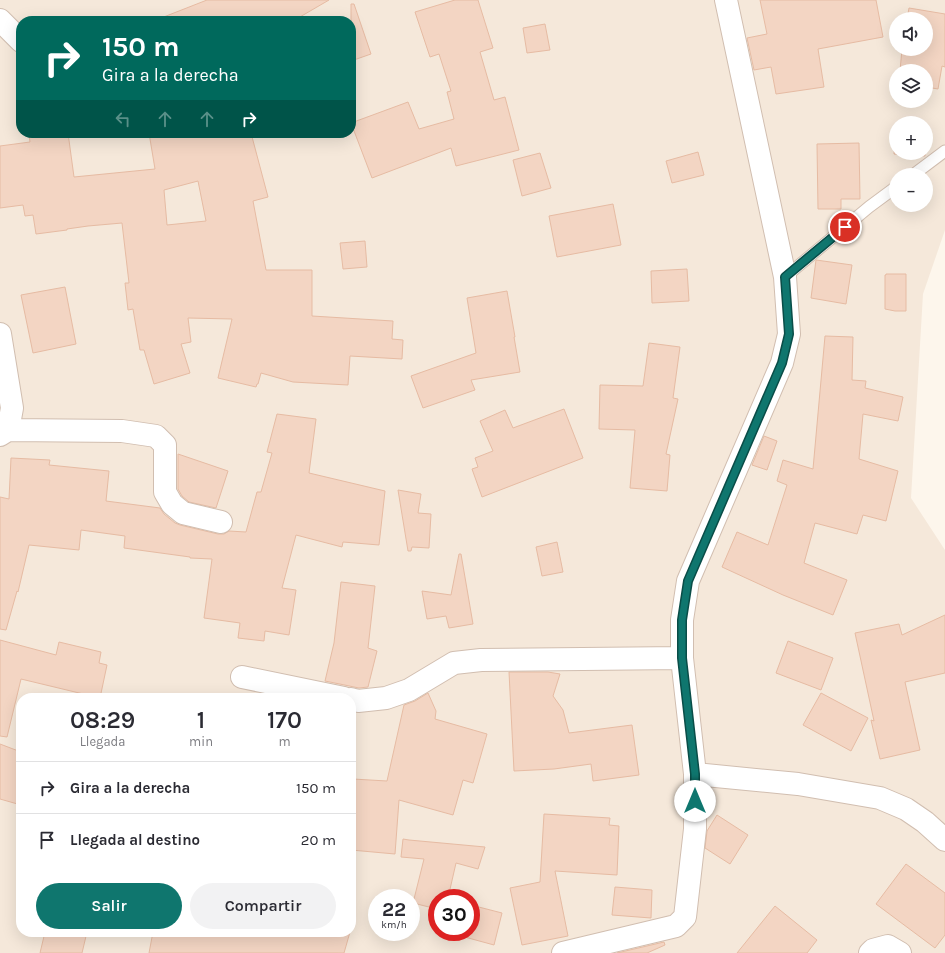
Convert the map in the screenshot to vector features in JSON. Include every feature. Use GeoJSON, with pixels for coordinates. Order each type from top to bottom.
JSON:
{"type":"FeatureCollection","features":[{"type":"Feature","properties":{"kind":"street"},"geometry":{"type":"LineString","coordinates":[[563,953],[676,926],[685,917],[696,829],[695,774],[682,658],[682,620],[688,581],[782,363],[789,334],[785,277],[726,0]]}},
{"type":"Feature","properties":{"kind":"street"},"geometry":{"type":"LineString","coordinates":[[0,20],[16,36]]}},
{"type":"Feature","properties":{"kind":"street"},"geometry":{"type":"LineString","coordinates":[[0,334],[12,408],[4,432],[122,431],[156,436],[165,445],[165,492],[172,504],[183,512],[221,522]]}},
{"type":"Feature","properties":{"kind":"street"},"geometry":{"type":"LineString","coordinates":[[356,700],[386,698],[409,690],[454,663],[481,660],[682,658]]}},
{"type":"Feature","properties":{"kind":"street"},"geometry":{"type":"LineString","coordinates":[[242,677],[320,693]]}},
{"type":"Feature","properties":{"kind":"street"},"geometry":{"type":"LineString","coordinates":[[695,774],[798,784],[880,798],[906,809],[925,822],[945,840]]}},
{"type":"Feature","properties":{"kind":"street"},"geometry":{"type":"LineString","coordinates":[[870,953],[873,950],[888,946],[900,953]]}},
{"type":"Feature","properties":{"kind":"lane"},"geometry":{"type":"LineString","coordinates":[[923,168],[945,152]]}},
{"type":"Feature","properties":{"kind":"lane"},"geometry":{"type":"LineString","coordinates":[[785,277],[889,192]]}},
{"type":"Feature","properties":{"kind":"shaded area"},"geometry":{"type":"Polygon","coordinates":[[[0,0],[945,0],[945,230],[923,294],[911,498],[945,550],[945,953],[0,953],[0,0]]]}},
{"type":"Feature","properties":{"kind":"building"},"geometry":{"type":"Polygon","coordinates":[[[207,0],[329,0],[302,16],[166,16],[207,0]]]}},
{"type":"Feature","properties":{"kind":"building"},"geometry":{"type":"Polygon","coordinates":[[[455,0],[478,0],[493,48],[480,52],[494,100],[505,97],[519,150],[456,166],[451,148],[372,178],[356,136],[356,121],[408,102],[419,129],[454,119],[447,92],[451,91],[439,54],[430,57],[415,12],[455,0]]]}},
{"type":"Feature","properties":{"kind":"building"},"geometry":{"type":"Polygon","coordinates":[[[760,0],[876,0],[883,37],[818,49],[824,87],[776,94],[771,67],[754,70],[747,38],[767,34],[760,0]]]}},
{"type":"Feature","properties":{"kind":"building"},"geometry":{"type":"Polygon","coordinates":[[[351,4],[354,4],[371,54],[356,59],[356,16],[351,16],[351,4]]]}},
{"type":"Feature","properties":{"kind":"building"},"geometry":{"type":"Polygon","coordinates":[[[909,8],[933,12],[908,12],[909,8]]]}},
{"type":"Feature","properties":{"kind":"building"},"geometry":{"type":"Polygon","coordinates":[[[933,12],[945,14],[945,67],[942,66],[938,89],[933,88],[933,64],[901,64],[901,56],[933,56],[933,12]]]}},
{"type":"Feature","properties":{"kind":"building"},"geometry":{"type":"Polygon","coordinates":[[[545,24],[550,50],[527,53],[523,28],[545,24]]]}},
{"type":"Feature","properties":{"kind":"building"},"geometry":{"type":"Polygon","coordinates":[[[30,138],[69,138],[74,177],[155,169],[150,138],[252,138],[268,197],[253,201],[266,270],[312,270],[312,316],[393,321],[392,339],[403,340],[402,359],[350,356],[348,385],[293,382],[261,373],[256,387],[218,378],[232,319],[188,318],[191,342],[181,344],[190,373],[154,384],[144,350],[140,350],[133,309],[128,310],[125,283],[129,283],[122,223],[88,226],[36,234],[33,215],[25,216],[23,205],[0,208],[0,146],[30,142],[30,138]],[[198,181],[164,190],[167,225],[206,221],[198,181]]]}},
{"type":"Feature","properties":{"kind":"building"},"geometry":{"type":"Polygon","coordinates":[[[859,143],[860,199],[841,199],[841,209],[818,209],[817,144],[859,143]]]}},
{"type":"Feature","properties":{"kind":"building"},"geometry":{"type":"Polygon","coordinates":[[[698,152],[704,175],[672,183],[666,161],[698,152]]]}},
{"type":"Feature","properties":{"kind":"building"},"geometry":{"type":"Polygon","coordinates":[[[540,153],[551,188],[522,196],[513,160],[540,153]]]}},
{"type":"Feature","properties":{"kind":"building"},"geometry":{"type":"Polygon","coordinates":[[[613,204],[621,245],[557,257],[549,216],[613,204]]]}},
{"type":"Feature","properties":{"kind":"building"},"geometry":{"type":"Polygon","coordinates":[[[365,241],[367,267],[343,269],[340,243],[365,241]]]}},
{"type":"Feature","properties":{"kind":"building"},"geometry":{"type":"Polygon","coordinates":[[[816,260],[852,265],[846,304],[811,298],[816,260]]]}},
{"type":"Feature","properties":{"kind":"building"},"geometry":{"type":"Polygon","coordinates":[[[687,269],[689,301],[652,303],[651,271],[687,269]]]}},
{"type":"Feature","properties":{"kind":"building"},"geometry":{"type":"Polygon","coordinates":[[[886,274],[906,274],[906,311],[885,309],[886,274]]]}},
{"type":"Feature","properties":{"kind":"building"},"geometry":{"type":"Polygon","coordinates":[[[65,287],[76,344],[33,353],[21,295],[65,287]]]}},
{"type":"Feature","properties":{"kind":"building"},"geometry":{"type":"Polygon","coordinates":[[[507,291],[520,372],[471,380],[475,390],[423,408],[411,376],[476,353],[467,298],[507,291]]]}},
{"type":"Feature","properties":{"kind":"building"},"geometry":{"type":"Polygon","coordinates":[[[825,336],[853,337],[852,380],[866,381],[865,388],[903,397],[898,421],[863,414],[859,459],[898,471],[886,521],[863,515],[857,534],[815,523],[804,563],[847,580],[833,615],[783,595],[722,567],[737,532],[768,545],[787,485],[777,481],[783,460],[813,469],[825,336]]]}},
{"type":"Feature","properties":{"kind":"building"},"geometry":{"type":"Polygon","coordinates":[[[649,343],[680,347],[673,398],[678,399],[666,454],[670,455],[667,491],[630,488],[635,430],[599,429],[600,385],[643,386],[649,343]]]}},
{"type":"Feature","properties":{"kind":"building"},"geometry":{"type":"Polygon","coordinates":[[[564,409],[583,458],[482,497],[472,469],[478,467],[475,458],[493,451],[480,421],[505,410],[513,428],[564,409]]]}},
{"type":"Feature","properties":{"kind":"building"},"geometry":{"type":"Polygon","coordinates":[[[277,414],[316,419],[309,473],[385,491],[379,545],[343,542],[342,547],[296,535],[282,588],[296,590],[289,635],[265,631],[264,641],[238,638],[240,623],[204,618],[212,559],[190,558],[124,548],[125,536],[81,530],[79,550],[29,545],[18,592],[17,591],[6,630],[0,629],[0,497],[9,499],[11,458],[50,460],[49,465],[109,471],[106,501],[160,508],[164,514],[175,523],[218,534],[224,534],[229,531],[246,532],[257,492],[261,492],[272,453],[267,452],[277,414]]]}},
{"type":"Feature","properties":{"kind":"building"},"geometry":{"type":"Polygon","coordinates":[[[764,436],[777,441],[767,470],[752,465],[764,436]]]}},
{"type":"Feature","properties":{"kind":"building"},"geometry":{"type":"Polygon","coordinates":[[[178,454],[228,471],[216,508],[189,502],[182,496],[178,489],[178,454]]]}},
{"type":"Feature","properties":{"kind":"building"},"geometry":{"type":"Polygon","coordinates":[[[398,490],[421,494],[418,513],[431,514],[429,548],[412,547],[411,551],[408,551],[398,490]]]}},
{"type":"Feature","properties":{"kind":"building"},"geometry":{"type":"Polygon","coordinates":[[[557,542],[563,572],[542,576],[536,547],[557,542]]]}},
{"type":"Feature","properties":{"kind":"building"},"geometry":{"type":"Polygon","coordinates":[[[459,554],[461,554],[473,624],[449,628],[446,616],[427,619],[422,591],[451,595],[459,554]]]}},
{"type":"Feature","properties":{"kind":"building"},"geometry":{"type":"Polygon","coordinates":[[[341,582],[375,586],[368,648],[377,651],[368,687],[359,688],[325,681],[334,643],[341,582]]]}},
{"type":"Feature","properties":{"kind":"building"},"geometry":{"type":"Polygon","coordinates":[[[945,615],[945,673],[905,682],[920,750],[880,759],[871,720],[874,721],[855,633],[899,624],[902,635],[945,615]]]}},
{"type":"Feature","properties":{"kind":"building"},"geometry":{"type":"Polygon","coordinates":[[[0,640],[56,655],[59,642],[101,652],[99,663],[107,665],[101,693],[79,693],[21,679],[18,693],[16,693],[16,700],[7,737],[0,736],[0,640]]]}},
{"type":"Feature","properties":{"kind":"building"},"geometry":{"type":"Polygon","coordinates":[[[788,641],[833,658],[821,690],[776,673],[788,641]]]}},
{"type":"Feature","properties":{"kind":"building"},"geometry":{"type":"Polygon","coordinates":[[[509,672],[548,672],[560,674],[553,696],[563,710],[569,733],[632,725],[639,775],[593,781],[591,764],[554,769],[514,771],[509,672]]]}},
{"type":"Feature","properties":{"kind":"building"},"geometry":{"type":"Polygon","coordinates":[[[428,693],[436,711],[435,719],[487,734],[473,783],[463,780],[453,815],[399,800],[395,854],[356,850],[356,779],[387,781],[404,705],[415,701],[428,693]]]}},
{"type":"Feature","properties":{"kind":"building"},"geometry":{"type":"Polygon","coordinates":[[[821,693],[868,718],[851,751],[803,725],[821,693]]]}},
{"type":"Feature","properties":{"kind":"building"},"geometry":{"type":"Polygon","coordinates":[[[0,744],[16,750],[16,804],[0,799],[0,744]]]}},
{"type":"Feature","properties":{"kind":"building"},"geometry":{"type":"Polygon","coordinates":[[[544,814],[610,818],[609,825],[619,826],[617,875],[555,871],[568,936],[522,945],[510,888],[540,882],[544,814]]]}},
{"type":"Feature","properties":{"kind":"building"},"geometry":{"type":"Polygon","coordinates":[[[717,815],[748,835],[730,864],[705,848],[707,831],[717,815]]]}},
{"type":"Feature","properties":{"kind":"building"},"geometry":{"type":"Polygon","coordinates":[[[403,839],[485,847],[478,869],[456,863],[450,889],[428,889],[428,907],[420,905],[420,889],[416,889],[424,859],[401,857],[403,839]]]}},
{"type":"Feature","properties":{"kind":"building"},"geometry":{"type":"Polygon","coordinates":[[[906,864],[945,893],[945,935],[935,948],[876,904],[906,864]]]}},
{"type":"Feature","properties":{"kind":"building"},"geometry":{"type":"Polygon","coordinates":[[[615,887],[652,890],[651,918],[612,915],[615,887]]]}},
{"type":"Feature","properties":{"kind":"building"},"geometry":{"type":"Polygon","coordinates":[[[775,906],[817,940],[807,953],[737,953],[775,906]]]}},
{"type":"Feature","properties":{"kind":"building"},"geometry":{"type":"Polygon","coordinates":[[[480,907],[502,913],[494,945],[479,941],[480,907]]]}},
{"type":"Feature","properties":{"kind":"building"},"geometry":{"type":"Polygon","coordinates":[[[44,937],[86,937],[82,953],[40,953],[44,937]]]}},
{"type":"Feature","properties":{"kind":"building"},"geometry":{"type":"Polygon","coordinates":[[[152,937],[349,937],[344,953],[149,953],[152,937]]]}},
{"type":"Feature","properties":{"kind":"building"},"geometry":{"type":"Polygon","coordinates":[[[664,942],[665,945],[647,953],[617,953],[664,942]]]}},
{"type":"Feature","properties":{"kind":"route"},"geometry":{"type":"LineString","coordinates":[[695,801],[695,774],[682,658],[682,620],[688,581],[782,363],[789,334],[785,277],[845,227]]}}]}
